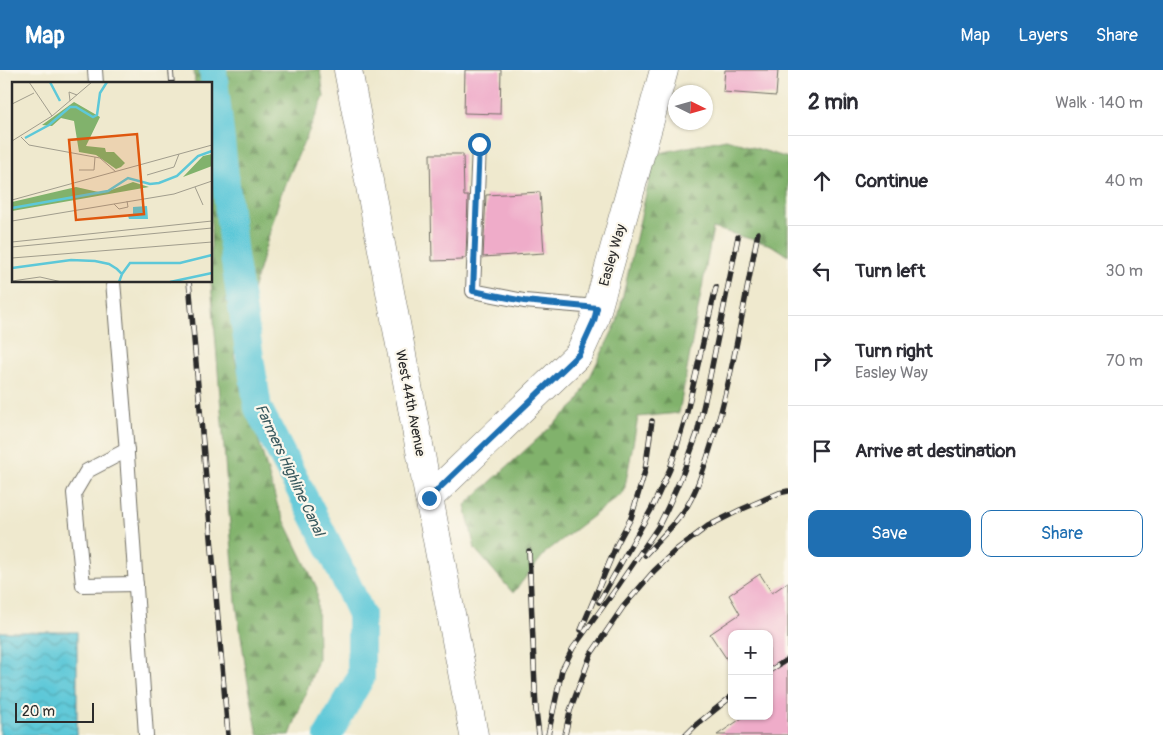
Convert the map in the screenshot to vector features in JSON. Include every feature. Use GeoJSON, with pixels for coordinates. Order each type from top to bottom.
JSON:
{"type":"FeatureCollection","features":[{"type":"Feature","properties":{"kind":"street","name":"West 44th Avenue"},"geometry":{"type":"LineString","coordinates":[[348,70],[474,735]]}},
{"type":"Feature","properties":{"kind":"street","name":"Easley Way"},"geometry":{"type":"LineString","coordinates":[[429,498],[579,354],[594,321],[664,70]]}},
{"type":"Feature","properties":{"kind":"lane"},"geometry":{"type":"LineString","coordinates":[[479,144],[473,291],[524,301],[597,308]]}},
{"type":"Feature","properties":{"kind":"lane"},"geometry":{"type":"LineString","coordinates":[[113,282],[127,450],[146,735]]}},
{"type":"Feature","properties":{"kind":"lane"},"geometry":{"type":"LineString","coordinates":[[127,450],[87,471],[74,493],[83,585],[136,584]]}},
{"type":"Feature","properties":{"kind":"green space"},"geometry":{"type":"Polygon","coordinates":[[[194,70],[320,70],[324,97],[281,194],[234,355],[278,507],[317,588],[318,660],[290,735],[258,735],[236,602],[211,282],[212,82],[195,82],[194,70]]]}},
{"type":"Feature","properties":{"kind":"green space"},"geometry":{"type":"Polygon","coordinates":[[[726,139],[788,158],[788,256],[771,245],[713,228],[679,413],[638,417],[624,492],[546,552],[513,593],[475,549],[465,505],[577,403],[617,322],[655,154],[726,139]]]}},
{"type":"Feature","properties":{"kind":"water"},"geometry":{"type":"Polygon","coordinates":[[[0,632],[77,632],[77,735],[0,735],[0,632]]]}},
{"type":"Feature","properties":{"kind":"building"},"geometry":{"type":"Polygon","coordinates":[[[465,70],[501,70],[500,114],[464,113],[465,70]]]}},
{"type":"Feature","properties":{"kind":"building"},"geometry":{"type":"Polygon","coordinates":[[[725,70],[778,70],[776,96],[723,92],[725,70]]]}},
{"type":"Feature","properties":{"kind":"building"},"geometry":{"type":"Polygon","coordinates":[[[430,154],[463,154],[464,196],[468,196],[466,258],[462,258],[463,260],[432,261],[430,154]]]}},
{"type":"Feature","properties":{"kind":"building"},"geometry":{"type":"Polygon","coordinates":[[[540,192],[544,253],[483,257],[486,195],[540,192]]]}},
{"type":"Feature","properties":{"kind":"building"},"geometry":{"type":"Polygon","coordinates":[[[760,574],[772,593],[788,582],[788,735],[717,735],[739,720],[773,720],[773,630],[728,630],[728,661],[710,634],[740,614],[729,595],[760,574]]]}},
{"type":"Feature","properties":{"kind":"waterway","name":"Farmers Highline Canal"},"geometry":{"type":"LineString","coordinates":[[213,70],[234,256],[258,408],[334,556],[361,614],[361,677],[328,735]]}},
{"type":"Feature","properties":{"kind":"railway"},"geometry":{"type":"LineString","coordinates":[[171,70],[172,82]]}},
{"type":"Feature","properties":{"kind":"railway"},"geometry":{"type":"LineString","coordinates":[[645,555],[687,507],[704,468],[725,396],[758,233]]}},
{"type":"Feature","properties":{"kind":"railway"},"geometry":{"type":"LineString","coordinates":[[548,735],[562,670],[573,648],[658,527],[683,473],[697,434],[738,237]]}},
{"type":"Feature","properties":{"kind":"railway"},"geometry":{"type":"LineString","coordinates":[[189,282],[228,735]]}},
{"type":"Feature","properties":{"kind":"railway"},"geometry":{"type":"LineString","coordinates":[[599,602],[652,508],[670,469],[686,416],[716,287]]}},
{"type":"Feature","properties":{"kind":"railway"},"geometry":{"type":"LineString","coordinates":[[581,630],[617,544],[631,518],[645,471],[652,421]]}},
{"type":"Feature","properties":{"kind":"railway"},"geometry":{"type":"LineString","coordinates":[[565,735],[570,711],[591,654],[623,607],[654,571],[676,550],[708,526],[740,510],[788,491]]}},
{"type":"Feature","properties":{"kind":"railway"},"geometry":{"type":"LineString","coordinates":[[529,551],[536,710],[539,735]]}},
{"type":"Feature","properties":{"kind":"railway"},"geometry":{"type":"LineString","coordinates":[[773,668],[788,659]]}},
{"type":"Feature","properties":{"kind":"railway"},"geometry":{"type":"LineString","coordinates":[[686,735],[728,699]]}},
{"type":"Feature","properties":{"kind":"route"},"geometry":{"type":"LineString","coordinates":[[429,498],[579,354],[594,321],[597,308],[524,301],[473,291],[479,144]]}}]}
